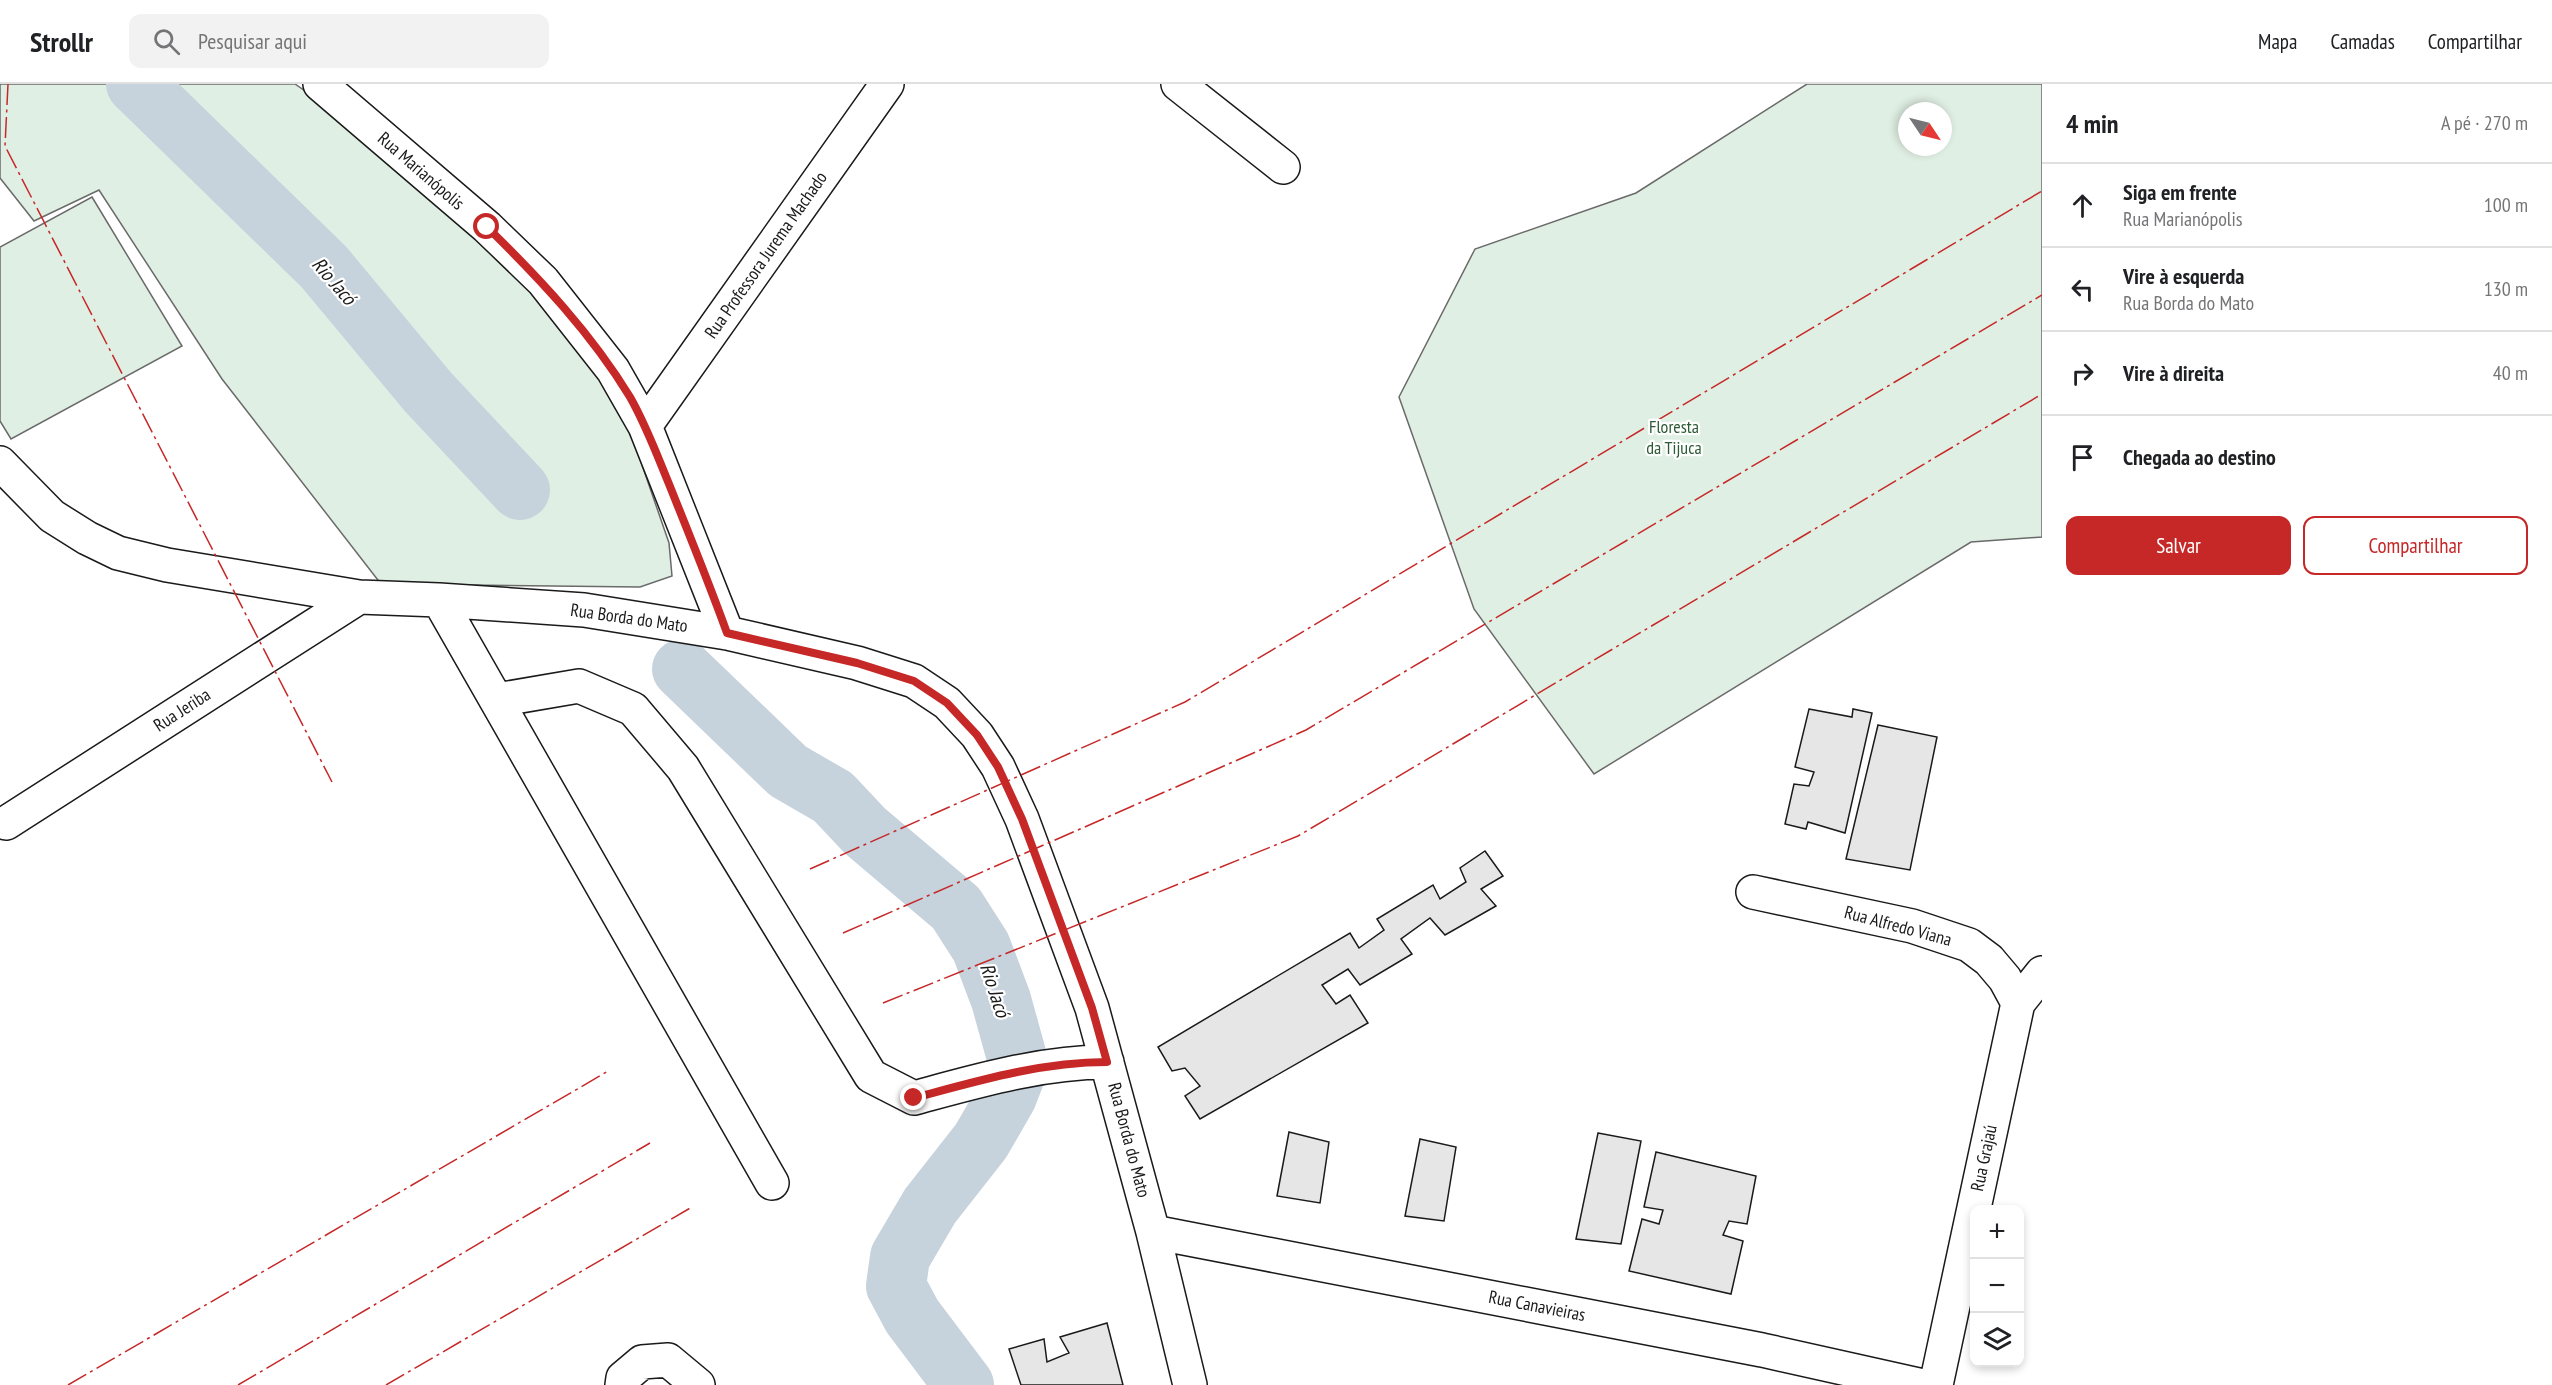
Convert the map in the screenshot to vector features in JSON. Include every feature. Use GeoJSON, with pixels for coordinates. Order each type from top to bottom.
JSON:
{"type":"FeatureCollection","features":[{"type":"Feature","properties":{"kind":"street","name":"Rua Marianópolis"},"geometry":{"type":"LineString","coordinates":[[320,84],[487,227],[543,281],[613,370],[645,426],[727,633]]}},
{"type":"Feature","properties":{"kind":"street","name":"Rua Professora Jurema Machado"},"geometry":{"type":"LineString","coordinates":[[645,426],[887,84]]}},
{"type":"Feature","properties":{"kind":"street"},"geometry":{"type":"LineString","coordinates":[[1178,84],[1283,167]]}},
{"type":"Feature","properties":{"kind":"street","name":"Rua Borda do Mato"},"geometry":{"type":"LineString","coordinates":[[0,463],[52,516],[87,538],[118,553],[166,565],[359,597],[584,610],[727,633],[857,663],[914,681],[947,703],[977,735],[998,767],[1022,819],[1092,1008],[1096,1062],[1154,1232],[1190,1385]]}},
{"type":"Feature","properties":{"kind":"street","name":"Rua Jeriba"},"geometry":{"type":"LineString","coordinates":[[6,824],[359,597]]}},
{"type":"Feature","properties":{"kind":"street"},"geometry":{"type":"LineString","coordinates":[[439,600],[772,1183]]}},
{"type":"Feature","properties":{"kind":"street"},"geometry":{"type":"LineString","coordinates":[[497,700],[579,686],[633,708],[683,768],[871,1076],[914,1098],[1008,1073],[1096,1062]]}},
{"type":"Feature","properties":{"kind":"street","name":"Rua Alfredo Viana"},"geometry":{"type":"LineString","coordinates":[[1753,892],[1912,926],[1969,945],[1989,960],[2005,979],[2018,1003]]}},
{"type":"Feature","properties":{"kind":"street","name":"Rua Grajaú"},"geometry":{"type":"LineString","coordinates":[[1936,1385],[2018,1003],[2042,973]]}},
{"type":"Feature","properties":{"kind":"street","name":"Rua Canavieiras"},"geometry":{"type":"LineString","coordinates":[[1154,1232],[1762,1350],[1919,1385]]}},
{"type":"Feature","properties":{"kind":"street"},"geometry":{"type":"LineString","coordinates":[[622,1385],[623,1378],[642,1362],[668,1360],[698,1385]]}},
{"type":"Feature","properties":{"kind":"green space"},"geometry":{"type":"Polygon","coordinates":[[[0,84],[295,84],[384,146],[521,270],[622,407],[669,543],[672,576],[640,587],[381,584],[222,379],[99,190],[34,221],[0,178],[0,84]]]}},
{"type":"Feature","properties":{"kind":"green space","name":"Floresta da Tijuca"},"geometry":{"type":"Polygon","coordinates":[[[1807,84],[2042,84],[2042,537],[1971,542],[1594,774],[1474,609],[1399,397],[1475,249],[1636,193],[1807,84]]]}},
{"type":"Feature","properties":{"kind":"green space"},"geometry":{"type":"Polygon","coordinates":[[[92,197],[182,346],[11,439],[0,421],[0,247],[92,197]]]}},
{"type":"Feature","properties":{"kind":"building"},"geometry":{"type":"Polygon","coordinates":[[[1809,709],[1852,717],[1853,709],[1872,713],[1845,833],[1808,822],[1806,829],[1785,824],[1794,784],[1809,786],[1814,772],[1795,767],[1809,709]]]}},
{"type":"Feature","properties":{"kind":"building"},"geometry":{"type":"Polygon","coordinates":[[[1878,725],[1937,737],[1910,870],[1846,859],[1878,725]]]}},
{"type":"Feature","properties":{"kind":"building"},"geometry":{"type":"Polygon","coordinates":[[[1485,851],[1503,876],[1481,889],[1496,906],[1445,935],[1430,918],[1401,939],[1412,954],[1360,985],[1348,969],[1322,985],[1336,1004],[1350,995],[1368,1023],[1200,1119],[1185,1096],[1200,1086],[1185,1068],[1172,1071],[1158,1047],[1350,933],[1359,948],[1384,930],[1377,919],[1433,885],[1440,899],[1466,882],[1460,868],[1485,851]]]}},
{"type":"Feature","properties":{"kind":"building"},"geometry":{"type":"Polygon","coordinates":[[[1289,1132],[1329,1142],[1320,1203],[1277,1196],[1289,1132]]]}},
{"type":"Feature","properties":{"kind":"building"},"geometry":{"type":"Polygon","coordinates":[[[1598,1133],[1641,1141],[1621,1244],[1576,1239],[1598,1133]]]}},
{"type":"Feature","properties":{"kind":"building"},"geometry":{"type":"Polygon","coordinates":[[[1420,1139],[1456,1147],[1444,1221],[1405,1216],[1420,1139]]]}},
{"type":"Feature","properties":{"kind":"building"},"geometry":{"type":"Polygon","coordinates":[[[1656,1152],[1756,1176],[1747,1224],[1729,1221],[1723,1235],[1743,1241],[1731,1294],[1629,1271],[1642,1219],[1659,1224],[1663,1210],[1644,1207],[1656,1152]]]}},
{"type":"Feature","properties":{"kind":"building"},"geometry":{"type":"Polygon","coordinates":[[[1107,1323],[1123,1385],[1021,1385],[1009,1349],[1044,1339],[1047,1362],[1069,1353],[1060,1337],[1107,1323]]]}},
{"type":"Feature","properties":{"kind":"waterway","name":"Rio Jacó"},"geometry":{"type":"LineString","coordinates":[[136,84],[324,267],[428,392],[520,490]]}},
{"type":"Feature","properties":{"kind":"waterway","name":"Rio Jacó"},"geometry":{"type":"LineString","coordinates":[[682,669],[788,771],[833,797],[865,831],[956,908],[981,947],[1001,1000],[1019,1065],[1007,1096],[981,1141],[930,1206],[900,1257],[896,1286],[912,1316],[964,1385]]}},
{"type":"Feature","properties":{"kind":"power"},"geometry":{"type":"LineString","coordinates":[[8,84],[5,146],[332,782]]}},
{"type":"Feature","properties":{"kind":"power"},"geometry":{"type":"LineString","coordinates":[[810,869],[1185,702],[2042,191]]}},
{"type":"Feature","properties":{"kind":"power"},"geometry":{"type":"LineString","coordinates":[[843,933],[1306,730],[2042,295]]}},
{"type":"Feature","properties":{"kind":"power"},"geometry":{"type":"LineString","coordinates":[[883,1003],[1298,836],[2042,394]]}},
{"type":"Feature","properties":{"kind":"power"},"geometry":{"type":"LineString","coordinates":[[68,1385],[610,1070]]}},
{"type":"Feature","properties":{"kind":"power"},"geometry":{"type":"LineString","coordinates":[[238,1385],[650,1143]]}},
{"type":"Feature","properties":{"kind":"power"},"geometry":{"type":"LineString","coordinates":[[386,1385],[692,1207]]}},
{"type":"Feature","properties":{"kind":"route"},"geometry":{"type":"LineString","coordinates":[[487,227],[543,281],[613,370],[631,399],[645,426],[702,565],[727,633],[857,663],[914,681],[947,703],[977,735],[998,767],[1022,819],[1092,1008],[1107,1062],[1085,1062],[1008,1073],[914,1098]]}}]}
